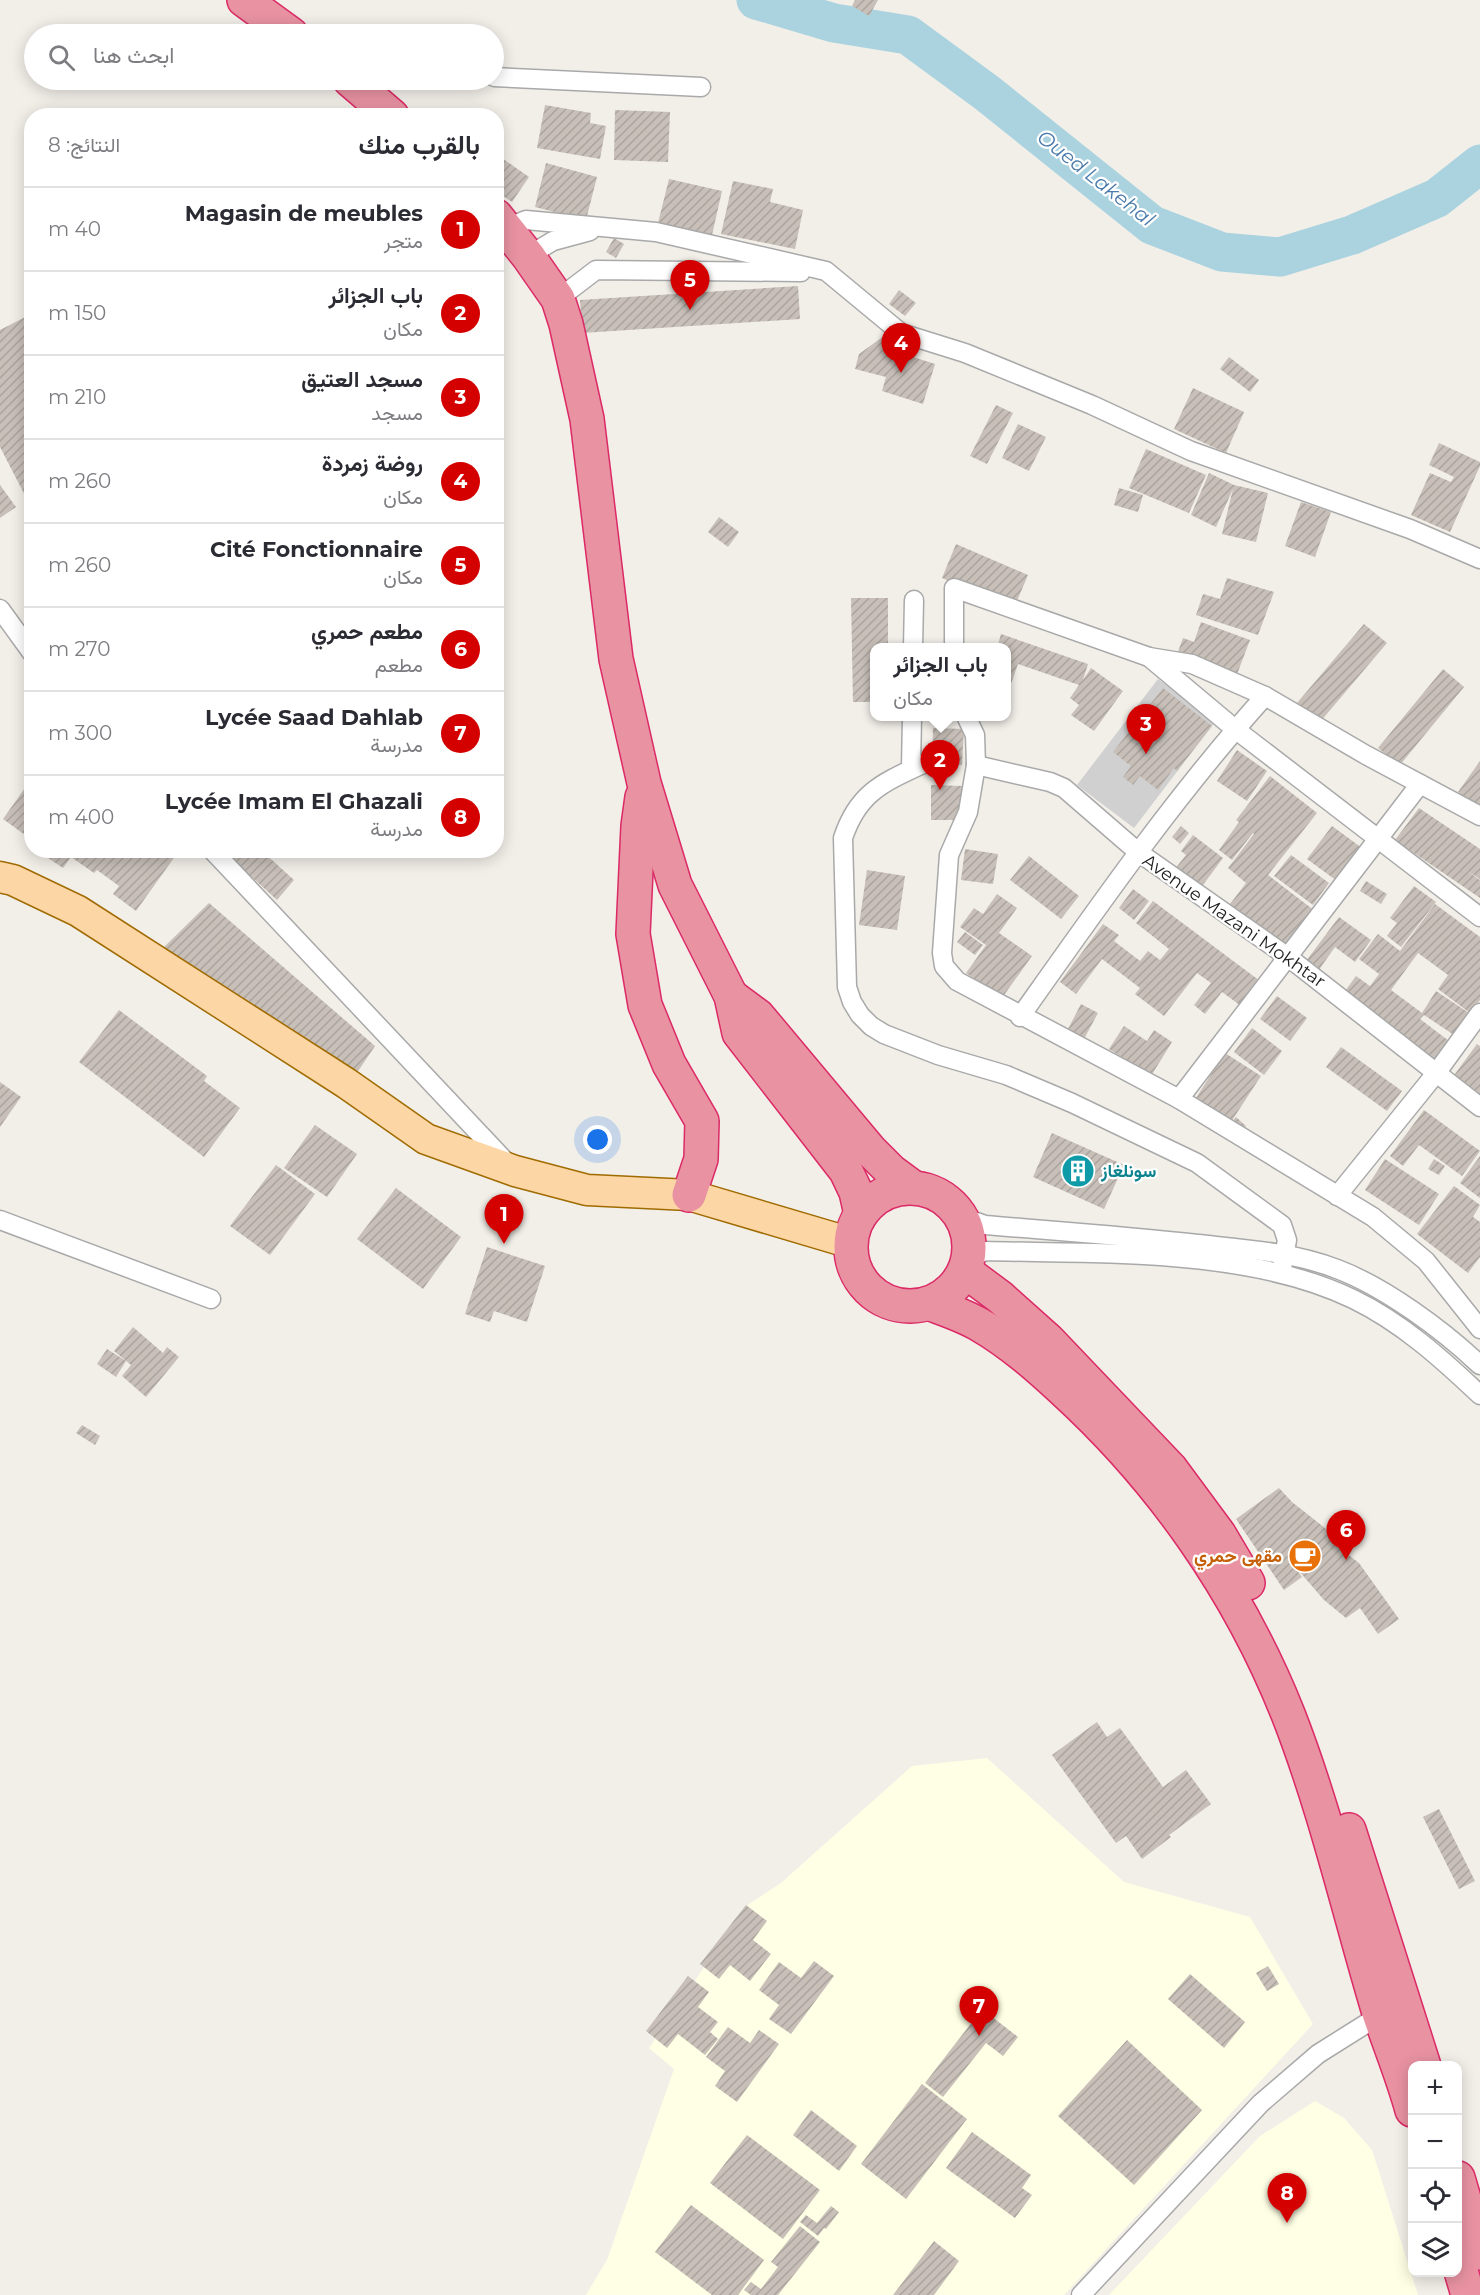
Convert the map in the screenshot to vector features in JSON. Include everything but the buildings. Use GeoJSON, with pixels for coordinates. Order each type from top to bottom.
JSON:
{"type":"FeatureCollection","features":[{"type":"Feature","properties":{"kind":"highway"},"geometry":{"type":"LineString","coordinates":[[244,0],[277,24]]}},
{"type":"Feature","properties":{"kind":"highway"},"geometry":{"type":"LineString","coordinates":[[365,90],[384,108]]}},
{"type":"Feature","properties":{"kind":"highway"},"geometry":{"type":"LineString","coordinates":[[504,225],[558,299],[566,324],[587,419],[616,659],[644,783],[675,885],[731,996],[739,1034],[846,1171],[856,1192],[856,1228],[852,1260],[858,1276],[868,1290],[897,1306],[914,1307],[931,1304],[945,1296],[957,1285],[967,1265],[969,1237],[962,1217],[949,1202],[933,1192],[914,1188],[899,1189],[884,1194],[872,1202],[856,1228]]}},
{"type":"Feature","properties":{"kind":"highway"},"geometry":{"type":"LineString","coordinates":[[644,783],[638,825],[633,934],[645,1005],[669,1064],[702,1121],[701,1159],[689,1195]]}},
{"type":"Feature","properties":{"kind":"highway"},"geometry":{"type":"LineString","coordinates":[[731,996],[758,1016],[871,1151],[891,1171],[914,1188]]}},
{"type":"Feature","properties":{"kind":"highway"},"geometry":{"type":"LineString","coordinates":[[967,1265],[1048,1340],[1171,1469],[1219,1534],[1260,1602],[1299,1686],[1349,1831],[1422,2061]]}},
{"type":"Feature","properties":{"kind":"highway"},"geometry":{"type":"LineString","coordinates":[[931,1304],[980,1324],[1027,1358],[1105,1429],[1164,1497],[1210,1563],[1253,1636],[1288,1714],[1320,1808],[1380,2015],[1408,2096]]}},
{"type":"Feature","properties":{"kind":"highway"},"geometry":{"type":"LineString","coordinates":[[1462,2192],[1480,2253]]}},
{"type":"Feature","properties":{"kind":"highway"},"geometry":{"type":"LineString","coordinates":[[1462,2275],[1468,2295]]}},
{"type":"Feature","properties":{"kind":"main road"},"geometry":{"type":"LineString","coordinates":[[0,877],[14,880],[78,911],[346,1083],[426,1139],[515,1171],[587,1190],[689,1195],[856,1228]]}},
{"type":"Feature","properties":{"kind":"street"},"geometry":{"type":"LineString","coordinates":[[504,77],[701,87]]}},
{"type":"Feature","properties":{"kind":"street"},"geometry":{"type":"LineString","coordinates":[[504,222],[526,220],[656,232],[826,271],[901,333],[965,352],[1092,405],[1191,451],[1410,528],[1480,559]]}},
{"type":"Feature","properties":{"kind":"street"},"geometry":{"type":"LineString","coordinates":[[528,256],[553,241],[576,233],[604,228]]}},
{"type":"Feature","properties":{"kind":"street"},"geometry":{"type":"LineString","coordinates":[[558,299],[596,270],[826,271]]}},
{"type":"Feature","properties":{"kind":"street"},"geometry":{"type":"LineString","coordinates":[[954,643],[954,588],[1149,657],[1192,664],[1265,696],[1480,816]]}},
{"type":"Feature","properties":{"kind":"street"},"geometry":{"type":"LineString","coordinates":[[913,643],[914,600]]}},
{"type":"Feature","properties":{"kind":"street"},"geometry":{"type":"LineString","coordinates":[[0,609],[24,642]]}},
{"type":"Feature","properties":{"kind":"street"},"geometry":{"type":"LineString","coordinates":[[1149,657],[1235,729],[1480,917]]}},
{"type":"Feature","properties":{"kind":"street"},"geometry":{"type":"LineString","coordinates":[[1020,1017],[1138,852],[1235,729],[1265,696]]}},
{"type":"Feature","properties":{"kind":"street"},"geometry":{"type":"LineString","coordinates":[[912,721],[917,767],[883,782],[869,793],[853,813],[843,838],[847,987],[860,1015],[884,1034],[938,1055],[1006,1075],[1072,1103],[1197,1163],[1282,1225],[1287,1240],[1281,1273]]}},
{"type":"Feature","properties":{"kind":"street"},"geometry":{"type":"LineString","coordinates":[[968,721],[975,735],[976,765],[968,812],[949,855],[942,953],[948,972],[957,981],[1020,1017],[1179,1099],[1373,1217],[1426,1262],[1479,1325]]}},
{"type":"Feature","properties":{"kind":"street","name":"Avenue Mazani Mokhtar"},"geometry":{"type":"LineString","coordinates":[[976,765],[1050,782],[1064,788],[1138,852],[1288,957],[1480,1107]]}},
{"type":"Feature","properties":{"kind":"street"},"geometry":{"type":"LineString","coordinates":[[1179,1099],[1420,784]]}},
{"type":"Feature","properties":{"kind":"street"},"geometry":{"type":"LineString","coordinates":[[220,858],[515,1171]]}},
{"type":"Feature","properties":{"kind":"street"},"geometry":{"type":"LineString","coordinates":[[1337,1196],[1437,1072],[1480,1013]]}},
{"type":"Feature","properties":{"kind":"street"},"geometry":{"type":"LineString","coordinates":[[962,1217],[985,1225],[1137,1237],[1286,1254],[1337,1269],[1368,1284],[1410,1310],[1464,1350],[1480,1365]]}},
{"type":"Feature","properties":{"kind":"street"},"geometry":{"type":"LineString","coordinates":[[0,1220],[211,1299]]}},
{"type":"Feature","properties":{"kind":"street"},"geometry":{"type":"LineString","coordinates":[[967,1265],[985,1251],[1139,1255],[1230,1264],[1281,1273],[1325,1287],[1355,1300],[1399,1326],[1449,1366],[1480,1395]]}},
{"type":"Feature","properties":{"kind":"street"},"geometry":{"type":"LineString","coordinates":[[1081,2295],[1262,2103],[1318,2054],[1380,2015]]}},
{"type":"Feature","properties":{"kind":"shaded area"},"geometry":{"type":"Polygon","coordinates":[[[1158,679],[1215,722],[1134,828],[1077,785],[1158,679]]]}},
{"type":"Feature","properties":{"kind":"shaded area"},"geometry":{"type":"Polygon","coordinates":[[[987,1758],[1124,1882],[1250,1917],[1313,2024],[1064,2295],[586,2295],[607,2260],[674,2069],[649,2048],[746,1906],[781,1883],[912,1766],[987,1758]]]}},
{"type":"Feature","properties":{"kind":"shaded area"},"geometry":{"type":"Polygon","coordinates":[[[1315,2101],[1344,2118],[1372,2150],[1408,2263],[1408,2277],[1412,2277],[1418,2295],[1109,2295],[1260,2136],[1315,2101]]]}},
{"type":"Feature","properties":{"kind":"waterway","name":"Oued Lakehal"},"geometry":{"type":"LineString","coordinates":[[756,0],[834,23],[908,35],[987,93],[1152,225],[1222,252],[1280,257],[1352,235],[1437,198],[1480,164]]}},
{"type":"Feature","properties":{"kind":"place","name":"Cité Fonctionnaire"},"geometry":{"type":"Point","coordinates":[690,310]}},
{"type":"Feature","properties":{"kind":"place","name":"روضة زمردة"},"geometry":{"type":"Point","coordinates":[901,373]}},
{"type":"Feature","properties":{"kind":"place","name":"مسجد العتيق"},"geometry":{"type":"Point","coordinates":[1146,754]}},
{"type":"Feature","properties":{"kind":"place","name":"باب الجزائر"},"geometry":{"type":"Point","coordinates":[940,790]}},
{"type":"Feature","properties":{"kind":"place","name":"سونلغاز"},"geometry":{"type":"Point","coordinates":[1078,1171]}},
{"type":"Feature","properties":{"kind":"place","name":"Magasin de meubles"},"geometry":{"type":"Point","coordinates":[504,1244]}},
{"type":"Feature","properties":{"kind":"place","name":"مقهى حمري"},"geometry":{"type":"Point","coordinates":[1305,1556]}},
{"type":"Feature","properties":{"kind":"place","name":"مطعم حمري"},"geometry":{"type":"Point","coordinates":[1346,1560]}},
{"type":"Feature","properties":{"kind":"place","name":"Lycée Saad Dahlab"},"geometry":{"type":"Point","coordinates":[979,2036]}},
{"type":"Feature","properties":{"kind":"place","name":"Lycée Imam El Ghazali"},"geometry":{"type":"Point","coordinates":[1287,2223]}}]}
